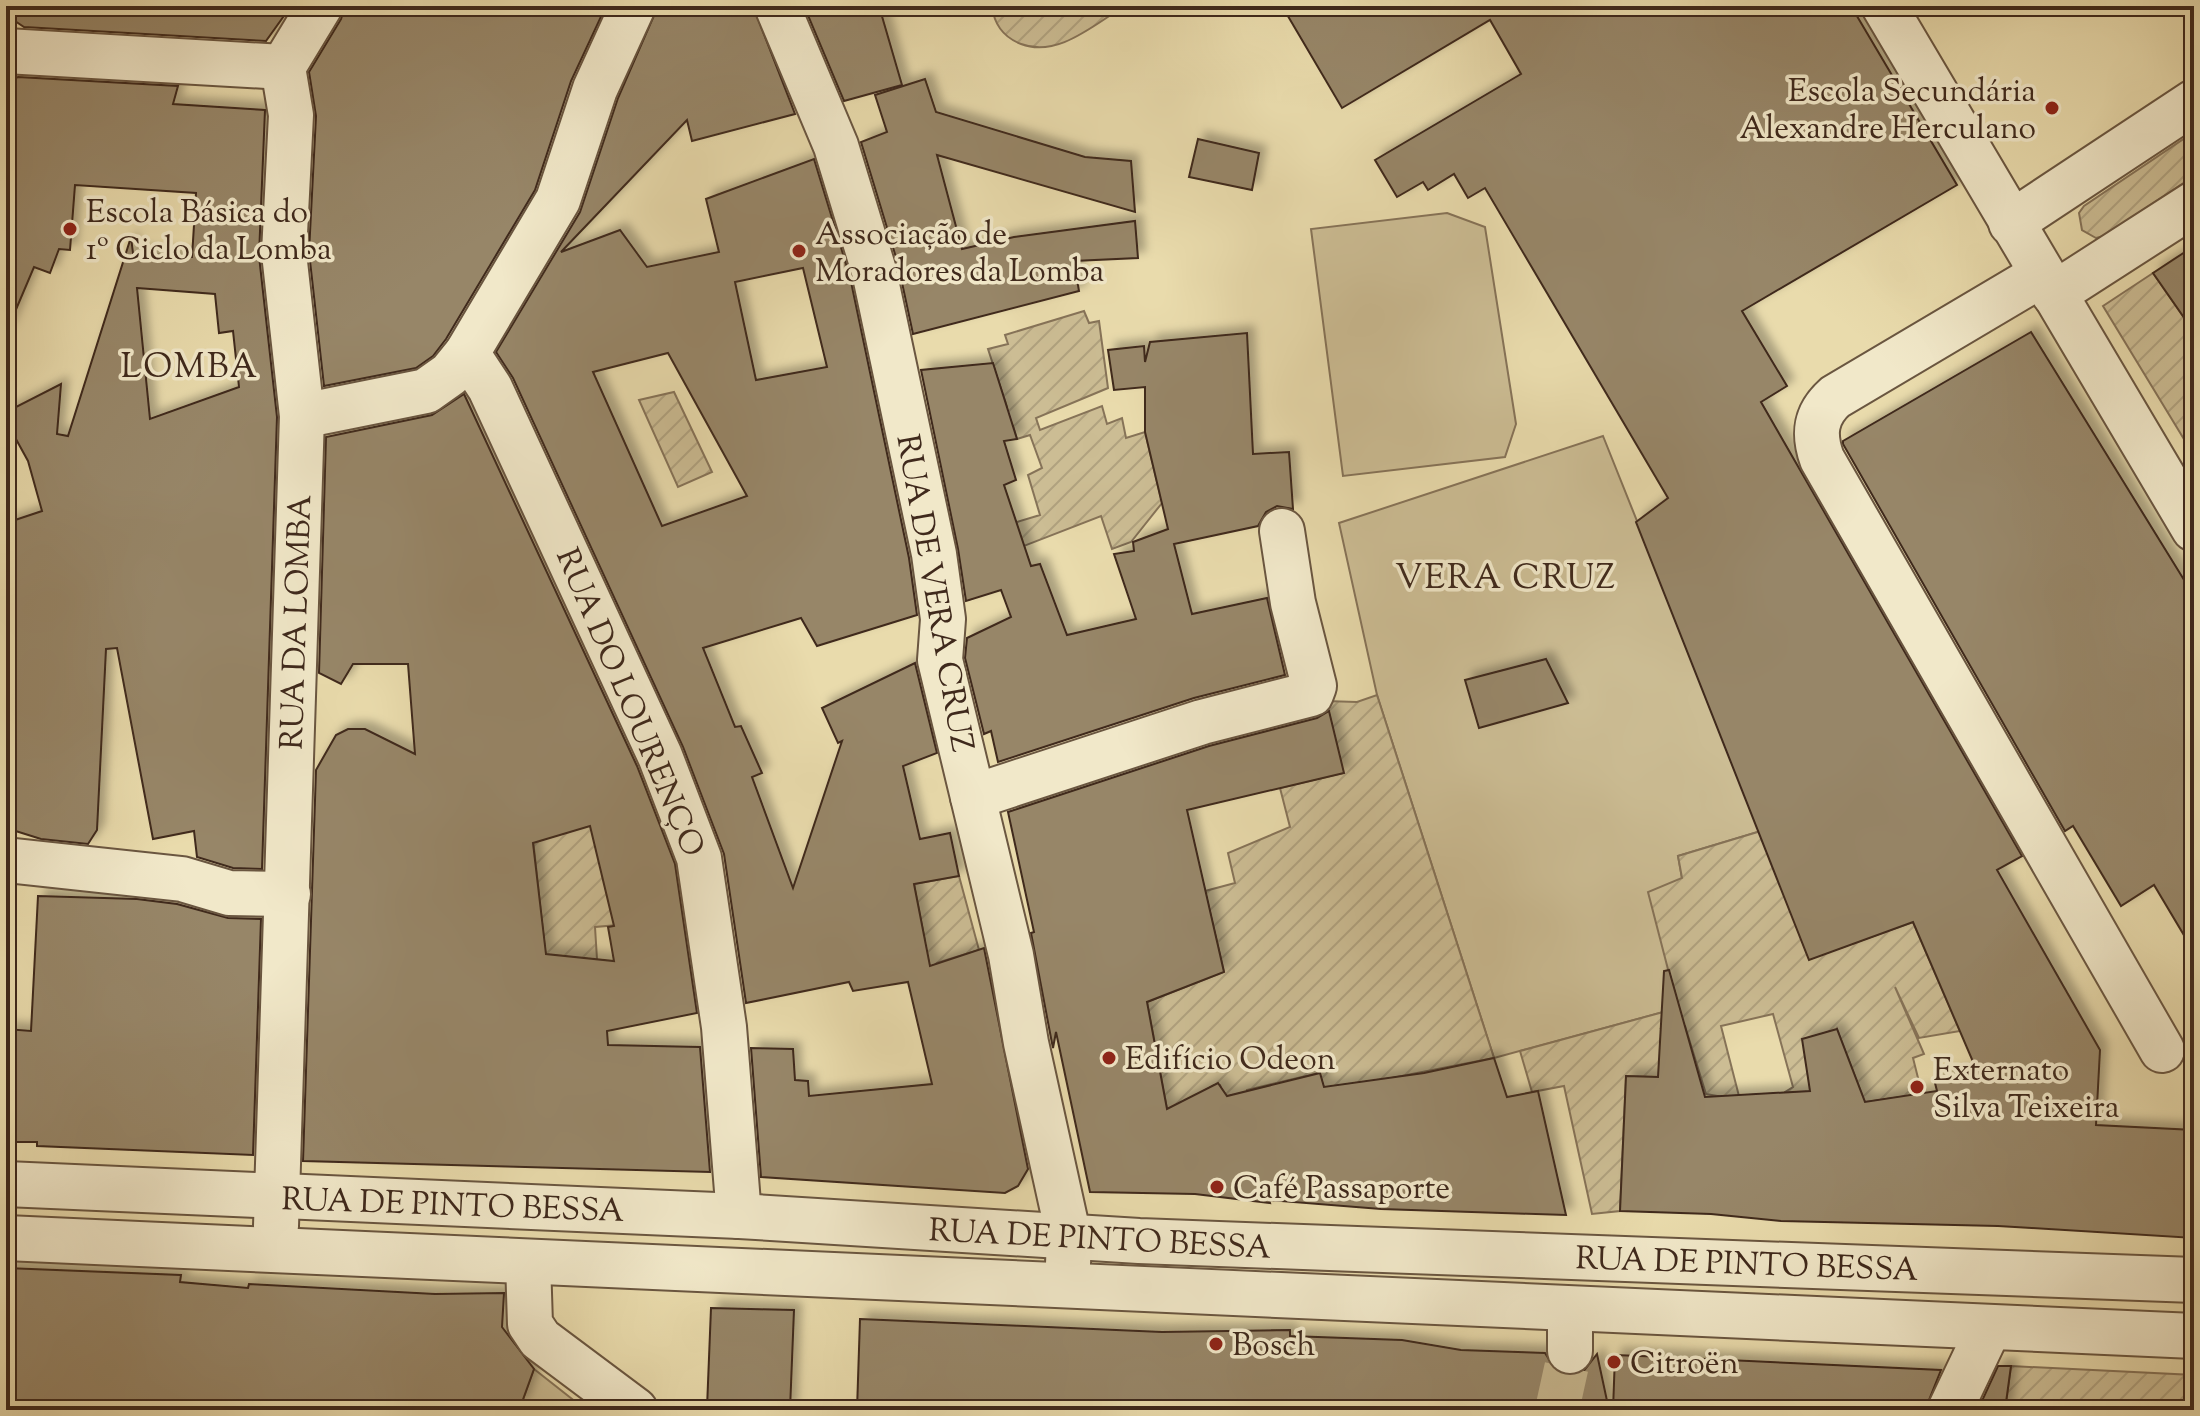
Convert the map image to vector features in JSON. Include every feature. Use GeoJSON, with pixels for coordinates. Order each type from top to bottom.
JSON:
{"type":"FeatureCollection","features":[{"type":"Feature","properties":{"kind":"street"},"geometry":{"type":"LineString","coordinates":[[6,51],[283,67],[320,6]]}},
{"type":"Feature","properties":{"kind":"street"},"geometry":{"type":"LineString","coordinates":[[302,416],[426,391],[450,374],[467,353],[558,200],[595,89],[633,6]]}},
{"type":"Feature","properties":{"kind":"street","name":"RUA DE VERA CRUZ"},"geometry":{"type":"LineString","coordinates":[[777,6],[836,146],[874,271],[931,538],[943,619],[940,660],[1011,955],[1026,1043],[1069,1238],[1067,1285]]}},
{"type":"Feature","properties":{"kind":"street"},"geometry":{"type":"LineString","coordinates":[[1884,6],[2194,529]]}},
{"type":"Feature","properties":{"kind":"street","name":"RUA DA LOMBA"},"geometry":{"type":"LineString","coordinates":[[274,1251],[302,416],[284,253],[291,115],[283,67]]}},
{"type":"Feature","properties":{"kind":"street"},"geometry":{"type":"LineString","coordinates":[[2011,223],[2194,102]]}},
{"type":"Feature","properties":{"kind":"street"},"geometry":{"type":"LineString","coordinates":[[2162,1050],[1822,459],[1815,440],[1824,407],[1835,397],[2194,204]]}},
{"type":"Feature","properties":{"kind":"street","name":"RUA DO LOURENÇO"},"geometry":{"type":"LineString","coordinates":[[467,353],[490,388],[599,620],[660,756],[699,858],[724,1027],[739,1216]]}},
{"type":"Feature","properties":{"kind":"street"},"geometry":{"type":"LineString","coordinates":[[973,797],[1202,722],[1311,694],[1314,686],[1293,603],[1282,531]]}},
{"type":"Feature","properties":{"kind":"street"},"geometry":{"type":"LineString","coordinates":[[6,860],[182,879],[229,893],[288,894]]}},
{"type":"Feature","properties":{"kind":"street","name":"RUA DE PINTO BESSA"},"geometry":{"type":"LineString","coordinates":[[6,1184],[739,1216],[1069,1238],[2194,1280]]}},
{"type":"Feature","properties":{"kind":"street","name":"RUA DE PINTO BESSA"},"geometry":{"type":"LineString","coordinates":[[6,1238],[1067,1285],[1570,1330],[1989,1328],[2194,1336]]}},
{"type":"Feature","properties":{"kind":"street"},"geometry":{"type":"LineString","coordinates":[[528,1262],[530,1324],[540,1339],[635,1410]]}},
{"type":"Feature","properties":{"kind":"street"},"geometry":{"type":"LineString","coordinates":[[1950,1410],[1989,1328]]}},
{"type":"Feature","properties":{"kind":"shaded area"},"geometry":{"type":"Polygon","coordinates":[[[992,6],[1125,6],[1062,43],[1035,47],[1021,44],[1004,34],[997,24],[992,6]]]}},
{"type":"Feature","properties":{"kind":"shaded area"},"geometry":{"type":"Polygon","coordinates":[[[2194,132],[2194,176],[2104,236],[2096,238],[2082,230],[2079,213],[2084,206],[2194,132]]]}},
{"type":"Feature","properties":{"kind":"shaded area"},"geometry":{"type":"Polygon","coordinates":[[[1447,213],[1485,227],[1516,424],[1505,457],[1343,476],[1311,229],[1447,213]]]}},
{"type":"Feature","properties":{"kind":"shaded area"},"geometry":{"type":"Polygon","coordinates":[[[2153,273],[2194,332],[2193,454],[2103,306],[2153,273]]]}},
{"type":"Feature","properties":{"kind":"shaded area"},"geometry":{"type":"Polygon","coordinates":[[[1084,311],[1089,323],[1099,321],[1108,388],[1036,418],[1040,430],[1102,406],[1107,424],[1122,418],[1126,438],[1145,432],[1162,503],[1131,542],[1112,549],[1101,516],[1016,549],[1010,524],[1040,515],[1028,475],[1042,468],[1030,435],[1017,439],[1013,426],[1001,429],[1007,407],[988,349],[1008,344],[1005,335],[1084,311]]]}},
{"type":"Feature","properties":{"kind":"shaded area"},"geometry":{"type":"Polygon","coordinates":[[[674,392],[712,472],[678,487],[639,400],[674,392]]]}},
{"type":"Feature","properties":{"kind":"shaded area"},"geometry":{"type":"Polygon","coordinates":[[[1603,436],[1761,831],[1678,856],[1682,878],[1678,1008],[1494,1058],[1377,695],[1339,523],[1603,436]]]}},
{"type":"Feature","properties":{"kind":"shaded area"},"geometry":{"type":"Polygon","coordinates":[[[1377,695],[1494,1058],[1325,1091],[1319,1073],[1247,1090],[1252,1112],[1229,1111],[1220,1085],[1214,1085],[1168,1114],[1147,1002],[1224,972],[1205,891],[1235,883],[1228,853],[1290,827],[1280,788],[1343,773],[1326,701],[1357,702],[1377,695]]]}},
{"type":"Feature","properties":{"kind":"shaded area"},"geometry":{"type":"Polygon","coordinates":[[[524,757],[607,821],[618,925],[595,927],[597,959],[558,1069],[524,757]]]}},
{"type":"Feature","properties":{"kind":"shaded area"},"geometry":{"type":"Polygon","coordinates":[[[1761,831],[1809,959],[1913,922],[1960,1031],[1919,1038],[1895,987],[1924,1054],[1913,1058],[1922,1094],[1865,1102],[1837,1029],[1811,1094],[1785,1103],[1785,1092],[1793,1087],[1773,1014],[1721,1026],[1740,1100],[1706,1094],[1685,1026],[1661,1029],[1689,1078],[1626,1076],[1620,1211],[1592,1214],[1564,1086],[1532,1092],[1520,1051],[1678,1008],[1648,892],[1682,878],[1678,856],[1761,831]]]}},
{"type":"Feature","properties":{"kind":"shaded area"},"geometry":{"type":"Polygon","coordinates":[[[959,876],[979,950],[937,963],[920,979],[925,941],[914,884],[959,876]]]}},
{"type":"Feature","properties":{"kind":"shaded area"},"geometry":{"type":"Polygon","coordinates":[[[2011,1366],[2194,1375],[2194,1410],[2005,1410],[2011,1366]]]}},
{"type":"Feature","properties":{"kind":"shaded area"},"geometry":{"type":"Polygon","coordinates":[[[534,1369],[586,1410],[440,1410],[521,1405],[534,1369]]]}},
{"type":"Feature","properties":{"kind":"building"},"geometry":{"type":"Polygon","coordinates":[[[6,6],[291,6],[266,41],[24,27],[6,15],[6,6]]]}},
{"type":"Feature","properties":{"kind":"building"},"geometry":{"type":"Polygon","coordinates":[[[345,6],[606,6],[571,81],[535,190],[446,339],[433,356],[416,368],[324,386],[309,252],[316,116],[309,72],[341,19],[345,6]]]}},
{"type":"Feature","properties":{"kind":"building"},"geometry":{"type":"Polygon","coordinates":[[[658,6],[753,6],[795,114],[692,141],[687,120],[561,252],[620,230],[647,267],[719,252],[706,199],[814,159],[850,277],[909,558],[917,615],[817,646],[801,618],[703,648],[735,727],[741,726],[762,773],[752,777],[793,888],[842,741],[838,743],[822,708],[915,663],[937,753],[903,766],[920,839],[950,833],[959,876],[914,884],[930,966],[984,948],[1028,1169],[1018,1186],[1005,1193],[761,1177],[751,1048],[793,1049],[795,1080],[808,1081],[809,1096],[932,1084],[908,982],[853,991],[849,982],[746,1003],[724,854],[683,747],[513,378],[496,352],[580,212],[618,98],[658,6]],[[803,268],[735,282],[756,380],[827,367],[803,268]],[[668,353],[593,372],[662,526],[747,496],[668,353]]]}},
{"type":"Feature","properties":{"kind":"building"},"geometry":{"type":"Polygon","coordinates":[[[804,6],[879,6],[902,85],[844,101],[804,6]]]}},
{"type":"Feature","properties":{"kind":"building"},"geometry":{"type":"Polygon","coordinates":[[[1282,6],[1851,6],[1957,185],[1742,311],[1787,386],[1761,402],[2022,856],[1997,870],[2100,1050],[2096,1125],[2194,1130],[2194,1238],[1998,1226],[1781,1221],[1711,1214],[1620,1211],[1626,1076],[1658,1077],[1664,971],[1669,970],[1705,1097],[1810,1091],[1802,1039],[1837,1029],[1865,1102],[1937,1091],[1934,1079],[1977,1071],[1913,922],[1809,960],[1636,522],[1668,498],[1485,188],[1468,198],[1454,174],[1428,190],[1423,182],[1397,197],[1375,160],[1521,74],[1490,20],[1342,108],[1282,6]]]}},
{"type":"Feature","properties":{"kind":"building"},"geometry":{"type":"Polygon","coordinates":[[[18,77],[178,86],[173,104],[265,110],[259,256],[277,417],[262,869],[233,868],[197,857],[194,831],[153,839],[117,648],[106,649],[97,830],[88,844],[41,839],[6,828],[6,523],[42,511],[28,461],[6,421],[6,412],[61,384],[57,434],[68,436],[131,237],[133,253],[192,257],[196,193],[75,185],[70,250],[59,249],[50,273],[34,267],[6,333],[6,91],[11,80],[18,77]],[[137,288],[150,419],[239,387],[233,331],[219,333],[215,294],[137,288]]]}},
{"type":"Feature","properties":{"kind":"building"},"geometry":{"type":"Polygon","coordinates":[[[925,79],[936,112],[1085,157],[1131,161],[1135,212],[937,155],[962,249],[1014,237],[1135,221],[1138,258],[1074,261],[1079,291],[913,334],[898,264],[861,142],[887,132],[875,95],[925,79]]]}},
{"type":"Feature","properties":{"kind":"building"},"geometry":{"type":"Polygon","coordinates":[[[1198,139],[1259,153],[1252,190],[1189,177],[1198,139]]]}},
{"type":"Feature","properties":{"kind":"building"},"geometry":{"type":"Polygon","coordinates":[[[2194,246],[2194,332],[2153,273],[2194,246]]]}},
{"type":"Feature","properties":{"kind":"building"},"geometry":{"type":"Polygon","coordinates":[[[2031,332],[2194,596],[2194,952],[2154,885],[2121,906],[2073,826],[2065,831],[1843,444],[1843,441],[2031,332]]]}},
{"type":"Feature","properties":{"kind":"building"},"geometry":{"type":"Polygon","coordinates":[[[1247,333],[1253,454],[1289,452],[1293,509],[1277,506],[1266,512],[1258,526],[1174,544],[1192,614],[1267,598],[1285,675],[1194,698],[998,762],[991,731],[984,734],[965,658],[967,638],[1011,617],[1001,590],[966,601],[921,370],[993,363],[1017,439],[1004,441],[1016,480],[1004,485],[1031,566],[1040,564],[1067,635],[1136,619],[1114,554],[1134,551],[1133,542],[1168,529],[1145,432],[1145,387],[1114,390],[1108,350],[1144,346],[1145,362],[1150,342],[1247,333]]]}},
{"type":"Feature","properties":{"kind":"building"},"geometry":{"type":"Polygon","coordinates":[[[464,394],[637,766],[675,864],[697,1013],[607,1031],[608,1045],[700,1047],[710,1172],[303,1161],[316,770],[336,735],[348,729],[365,729],[415,754],[408,664],[353,664],[341,684],[319,673],[326,437],[432,415],[464,394]],[[590,826],[533,843],[546,954],[614,961],[608,927],[614,926],[590,826]]]}},
{"type":"Feature","properties":{"kind":"building"},"geometry":{"type":"Polygon","coordinates":[[[1546,659],[1568,703],[1479,728],[1465,680],[1546,659]]]}},
{"type":"Feature","properties":{"kind":"building"},"geometry":{"type":"Polygon","coordinates":[[[1329,711],[1344,773],[1187,810],[1224,972],[1147,1002],[1167,1109],[1218,1083],[1227,1096],[1320,1073],[1324,1087],[1424,1073],[1494,1058],[1507,1097],[1538,1091],[1566,1215],[1381,1209],[1269,1200],[1270,1203],[1195,1194],[1090,1192],[1056,1032],[1053,1048],[1031,933],[1034,932],[1008,812],[1209,746],[1317,718],[1329,711]]]}},
{"type":"Feature","properties":{"kind":"building"},"geometry":{"type":"Polygon","coordinates":[[[38,896],[137,899],[177,904],[228,918],[261,919],[253,1155],[6,1142],[6,1029],[31,1031],[38,896]]]}},
{"type":"Feature","properties":{"kind":"building"},"geometry":{"type":"Polygon","coordinates":[[[6,1268],[181,1275],[180,1282],[248,1288],[249,1284],[435,1294],[504,1293],[502,1327],[534,1369],[521,1405],[440,1410],[6,1410],[6,1268]]]}},
{"type":"Feature","properties":{"kind":"building"},"geometry":{"type":"Polygon","coordinates":[[[711,1308],[794,1310],[790,1410],[707,1408],[711,1308]]]}},
{"type":"Feature","properties":{"kind":"building"},"geometry":{"type":"Polygon","coordinates":[[[860,1319],[1162,1332],[1290,1330],[1290,1336],[1402,1340],[1461,1350],[1545,1353],[1557,1372],[1569,1376],[1583,1372],[1597,1354],[1609,1410],[857,1410],[860,1319]]]}},
{"type":"Feature","properties":{"kind":"building"},"geometry":{"type":"Polygon","coordinates":[[[1615,1355],[1941,1370],[1925,1410],[1613,1410],[1615,1355]]]}},
{"type":"Feature","properties":{"kind":"building"},"geometry":{"type":"Polygon","coordinates":[[[1998,1366],[2011,1366],[2005,1410],[1993,1410],[1981,1403],[1998,1366]]]}},
{"type":"Feature","properties":{"kind":"tunnel"},"geometry":{"type":"LineString","coordinates":[[1557,1410],[1570,1351]]}},
{"type":"Feature","properties":{"kind":"place","name":"Escola Secundária Alexandre Herculano"},"geometry":{"type":"Point","coordinates":[2052,108]}},
{"type":"Feature","properties":{"kind":"place","name":"Escola Básica do 1º Ciclo da Lomba"},"geometry":{"type":"Point","coordinates":[70,229]}},
{"type":"Feature","properties":{"kind":"place","name":"Associação de Moradores da Lomba"},"geometry":{"type":"Point","coordinates":[799,251]}},
{"type":"Feature","properties":{"kind":"place","name":"Edifício Odeon"},"geometry":{"type":"Point","coordinates":[1109,1058]}},
{"type":"Feature","properties":{"kind":"place","name":"Externato Silva Teixeira"},"geometry":{"type":"Point","coordinates":[1917,1087]}},
{"type":"Feature","properties":{"kind":"place","name":"Café Passaporte"},"geometry":{"type":"Point","coordinates":[1217,1187]}},
{"type":"Feature","properties":{"kind":"place","name":"Bosch"},"geometry":{"type":"Point","coordinates":[1216,1344]}},
{"type":"Feature","properties":{"kind":"place","name":"Citroën"},"geometry":{"type":"Point","coordinates":[1614,1362]}},
{"type":"Feature","properties":{"kind":"district","name":"LOMBA"},"geometry":{"type":"Point","coordinates":[190,365]}},
{"type":"Feature","properties":{"kind":"district","name":"VERA CRUZ"},"geometry":{"type":"Point","coordinates":[1506,576]}}]}
